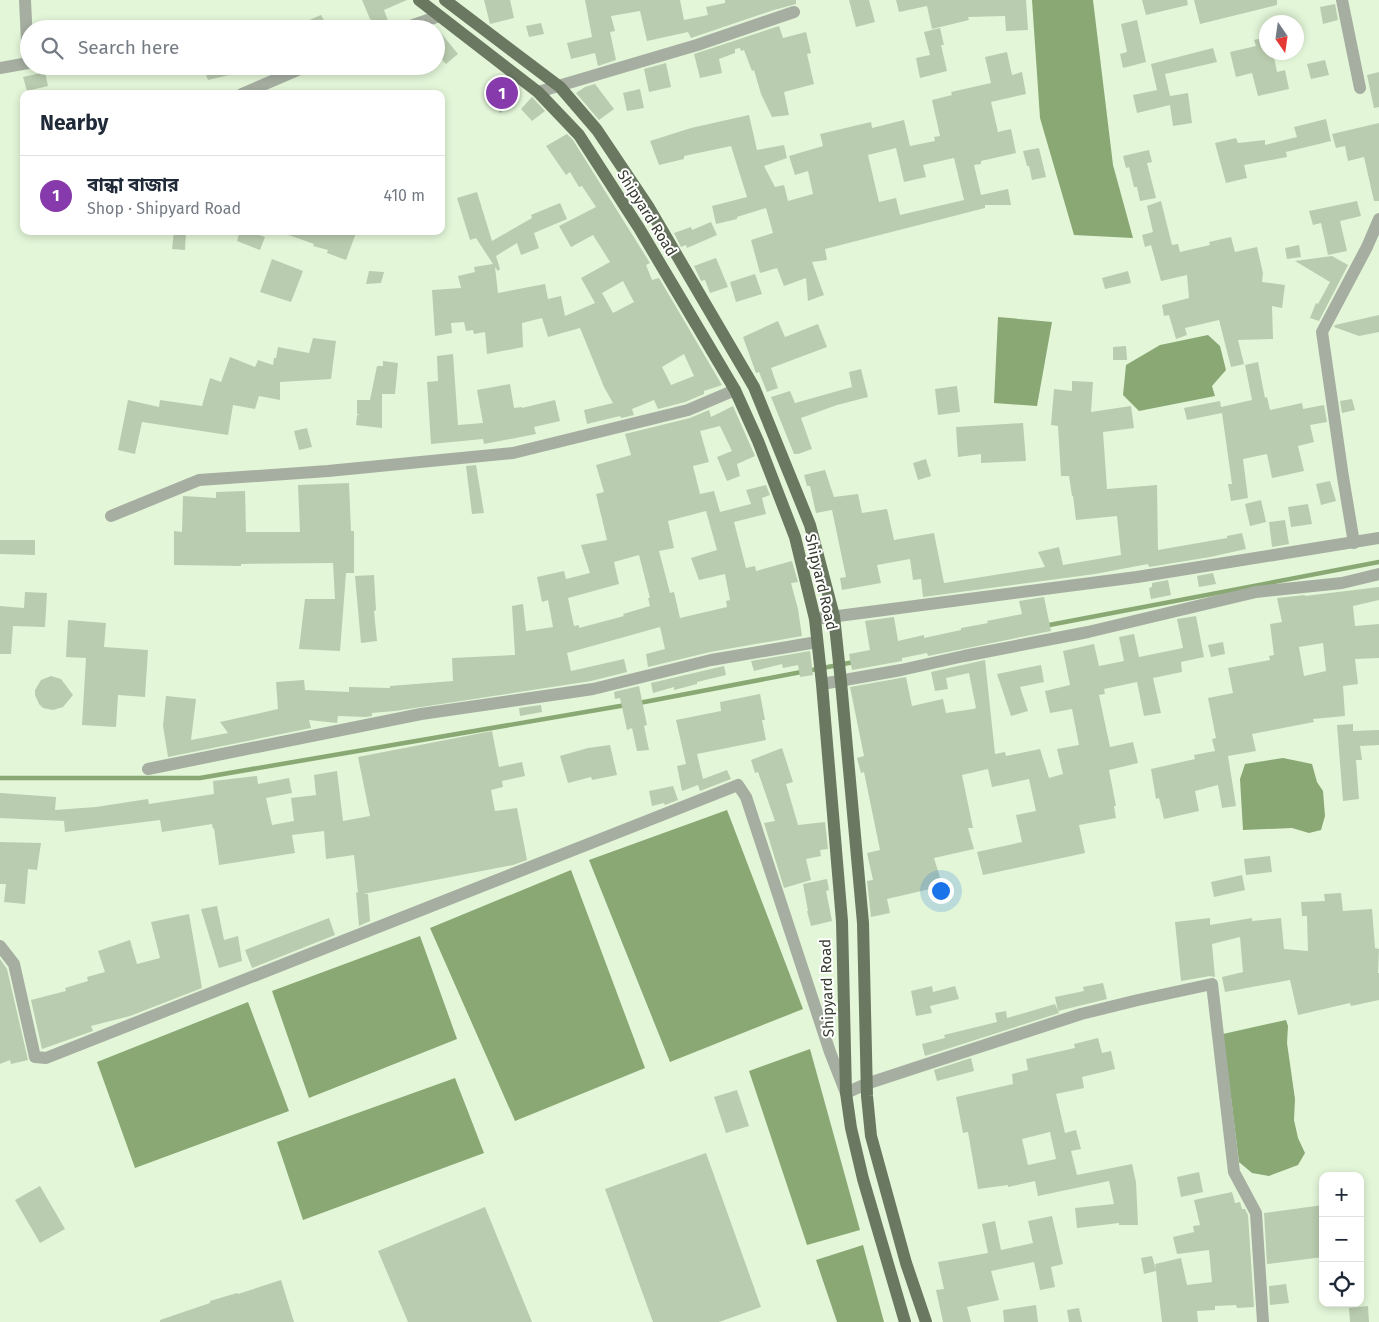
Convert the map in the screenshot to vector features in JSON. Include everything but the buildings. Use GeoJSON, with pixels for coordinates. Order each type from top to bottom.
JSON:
{"type":"FeatureCollection","features":[{"type":"Feature","properties":{"kind":"main road","name":"Shipyard Road"},"geometry":{"type":"LineString","coordinates":[[418,0],[444,20]]}},
{"type":"Feature","properties":{"kind":"main road","name":"Shipyard Road"},"geometry":{"type":"LineString","coordinates":[[445,0],[560,87],[597,130],[648,206],[754,387],[810,526],[834,616],[841,682],[863,923],[866,1084],[871,1136],[906,1263],[926,1322]]}},
{"type":"Feature","properties":{"kind":"main road","name":"Shipyard Road"},"geometry":{"type":"LineString","coordinates":[[445,21],[538,92],[579,135],[640,228],[735,390],[758,440],[795,537],[815,619],[822,684],[842,921],[846,1093],[851,1128],[863,1179],[906,1322]]}},
{"type":"Feature","properties":{"kind":"street"},"geometry":{"type":"LineString","coordinates":[[25,0],[26,20]]}},
{"type":"Feature","properties":{"kind":"street"},"geometry":{"type":"LineString","coordinates":[[1342,0],[1360,88]]}},
{"type":"Feature","properties":{"kind":"street"},"geometry":{"type":"LineString","coordinates":[[538,92],[560,87],[688,47],[794,12]]}},
{"type":"Feature","properties":{"kind":"street"},"geometry":{"type":"LineString","coordinates":[[428,20],[439,16]]}},
{"type":"Feature","properties":{"kind":"street"},"geometry":{"type":"LineString","coordinates":[[0,68],[20,64]]}},
{"type":"Feature","properties":{"kind":"street"},"geometry":{"type":"LineString","coordinates":[[251,90],[286,75]]}},
{"type":"Feature","properties":{"kind":"street"},"geometry":{"type":"LineString","coordinates":[[1354,543],[1322,332],[1367,247],[1379,219]]}},
{"type":"Feature","properties":{"kind":"street"},"geometry":{"type":"LineString","coordinates":[[111,516],[199,480],[328,471],[514,453],[688,410],[735,390]]}},
{"type":"Feature","properties":{"kind":"street"},"geometry":{"type":"LineString","coordinates":[[815,619],[1136,576],[1379,538]]}},
{"type":"Feature","properties":{"kind":"street"},"geometry":{"type":"LineString","coordinates":[[822,684],[841,682],[1088,632],[1256,592],[1342,583],[1379,574]]}},
{"type":"Feature","properties":{"kind":"street"},"geometry":{"type":"LineString","coordinates":[[148,769],[422,714],[593,689],[711,660],[817,642]]}},
{"type":"Feature","properties":{"kind":"street"},"geometry":{"type":"LineString","coordinates":[[0,946],[14,964],[35,1057],[46,1058],[738,785],[746,797],[830,1052],[846,1093],[866,1084],[1081,1014],[1212,984],[1234,1172],[1256,1213],[1262,1322]]}},
{"type":"Feature","properties":{"kind":"shaded area"},"geometry":{"type":"Polygon","coordinates":[[[1032,0],[1093,0],[1113,165],[1133,238],[1074,235],[1040,118],[1032,0]]]}},
{"type":"Feature","properties":{"kind":"shaded area"},"geometry":{"type":"Polygon","coordinates":[[[998,317],[1052,322],[1037,406],[994,403],[998,317]]]}},
{"type":"Feature","properties":{"kind":"shaded area"},"geometry":{"type":"Polygon","coordinates":[[[1208,335],[1220,346],[1226,370],[1212,386],[1215,396],[1139,411],[1123,395],[1126,365],[1160,345],[1208,335]]]}},
{"type":"Feature","properties":{"kind":"shaded area"},"geometry":{"type":"Polygon","coordinates":[[[1283,758],[1312,764],[1317,782],[1323,791],[1325,816],[1321,830],[1309,833],[1292,828],[1243,830],[1240,779],[1245,764],[1283,758]]]}},
{"type":"Feature","properties":{"kind":"shaded area"},"geometry":{"type":"Polygon","coordinates":[[[727,810],[803,1009],[670,1062],[589,860],[727,810]]]}},
{"type":"Feature","properties":{"kind":"shaded area"},"geometry":{"type":"Polygon","coordinates":[[[571,870],[645,1068],[515,1121],[430,928],[571,870]]]}},
{"type":"Feature","properties":{"kind":"shaded area"},"geometry":{"type":"Polygon","coordinates":[[[420,936],[457,1039],[309,1098],[272,991],[420,936]]]}},
{"type":"Feature","properties":{"kind":"shaded area"},"geometry":{"type":"Polygon","coordinates":[[[248,1002],[289,1111],[135,1168],[97,1062],[248,1002]]]}},
{"type":"Feature","properties":{"kind":"shaded area"},"geometry":{"type":"Polygon","coordinates":[[[1286,1020],[1288,1026],[1287,1043],[1295,1099],[1294,1120],[1298,1138],[1305,1153],[1298,1165],[1269,1176],[1252,1173],[1239,1162],[1223,1034],[1286,1020]]]}},
{"type":"Feature","properties":{"kind":"shaded area"},"geometry":{"type":"Polygon","coordinates":[[[810,1049],[860,1230],[807,1245],[749,1071],[810,1049]]]}},
{"type":"Feature","properties":{"kind":"shaded area"},"geometry":{"type":"Polygon","coordinates":[[[455,1078],[484,1153],[303,1220],[277,1142],[455,1078]]]}},
{"type":"Feature","properties":{"kind":"shaded area"},"geometry":{"type":"Polygon","coordinates":[[[863,1245],[884,1322],[837,1322],[816,1260],[863,1245]]]}},
{"type":"Feature","properties":{"kind":"waterway"},"geometry":{"type":"LineString","coordinates":[[1044,626],[1379,562]]}},
{"type":"Feature","properties":{"kind":"waterway"},"geometry":{"type":"LineString","coordinates":[[639,703],[854,662]]}},
{"type":"Feature","properties":{"kind":"waterway"},"geometry":{"type":"LineString","coordinates":[[0,778],[200,778],[626,705]]}},
{"type":"Feature","properties":{"kind":"place","name":"বান্ধা বাজার"},"geometry":{"type":"Point","coordinates":[502,93]}}]}
